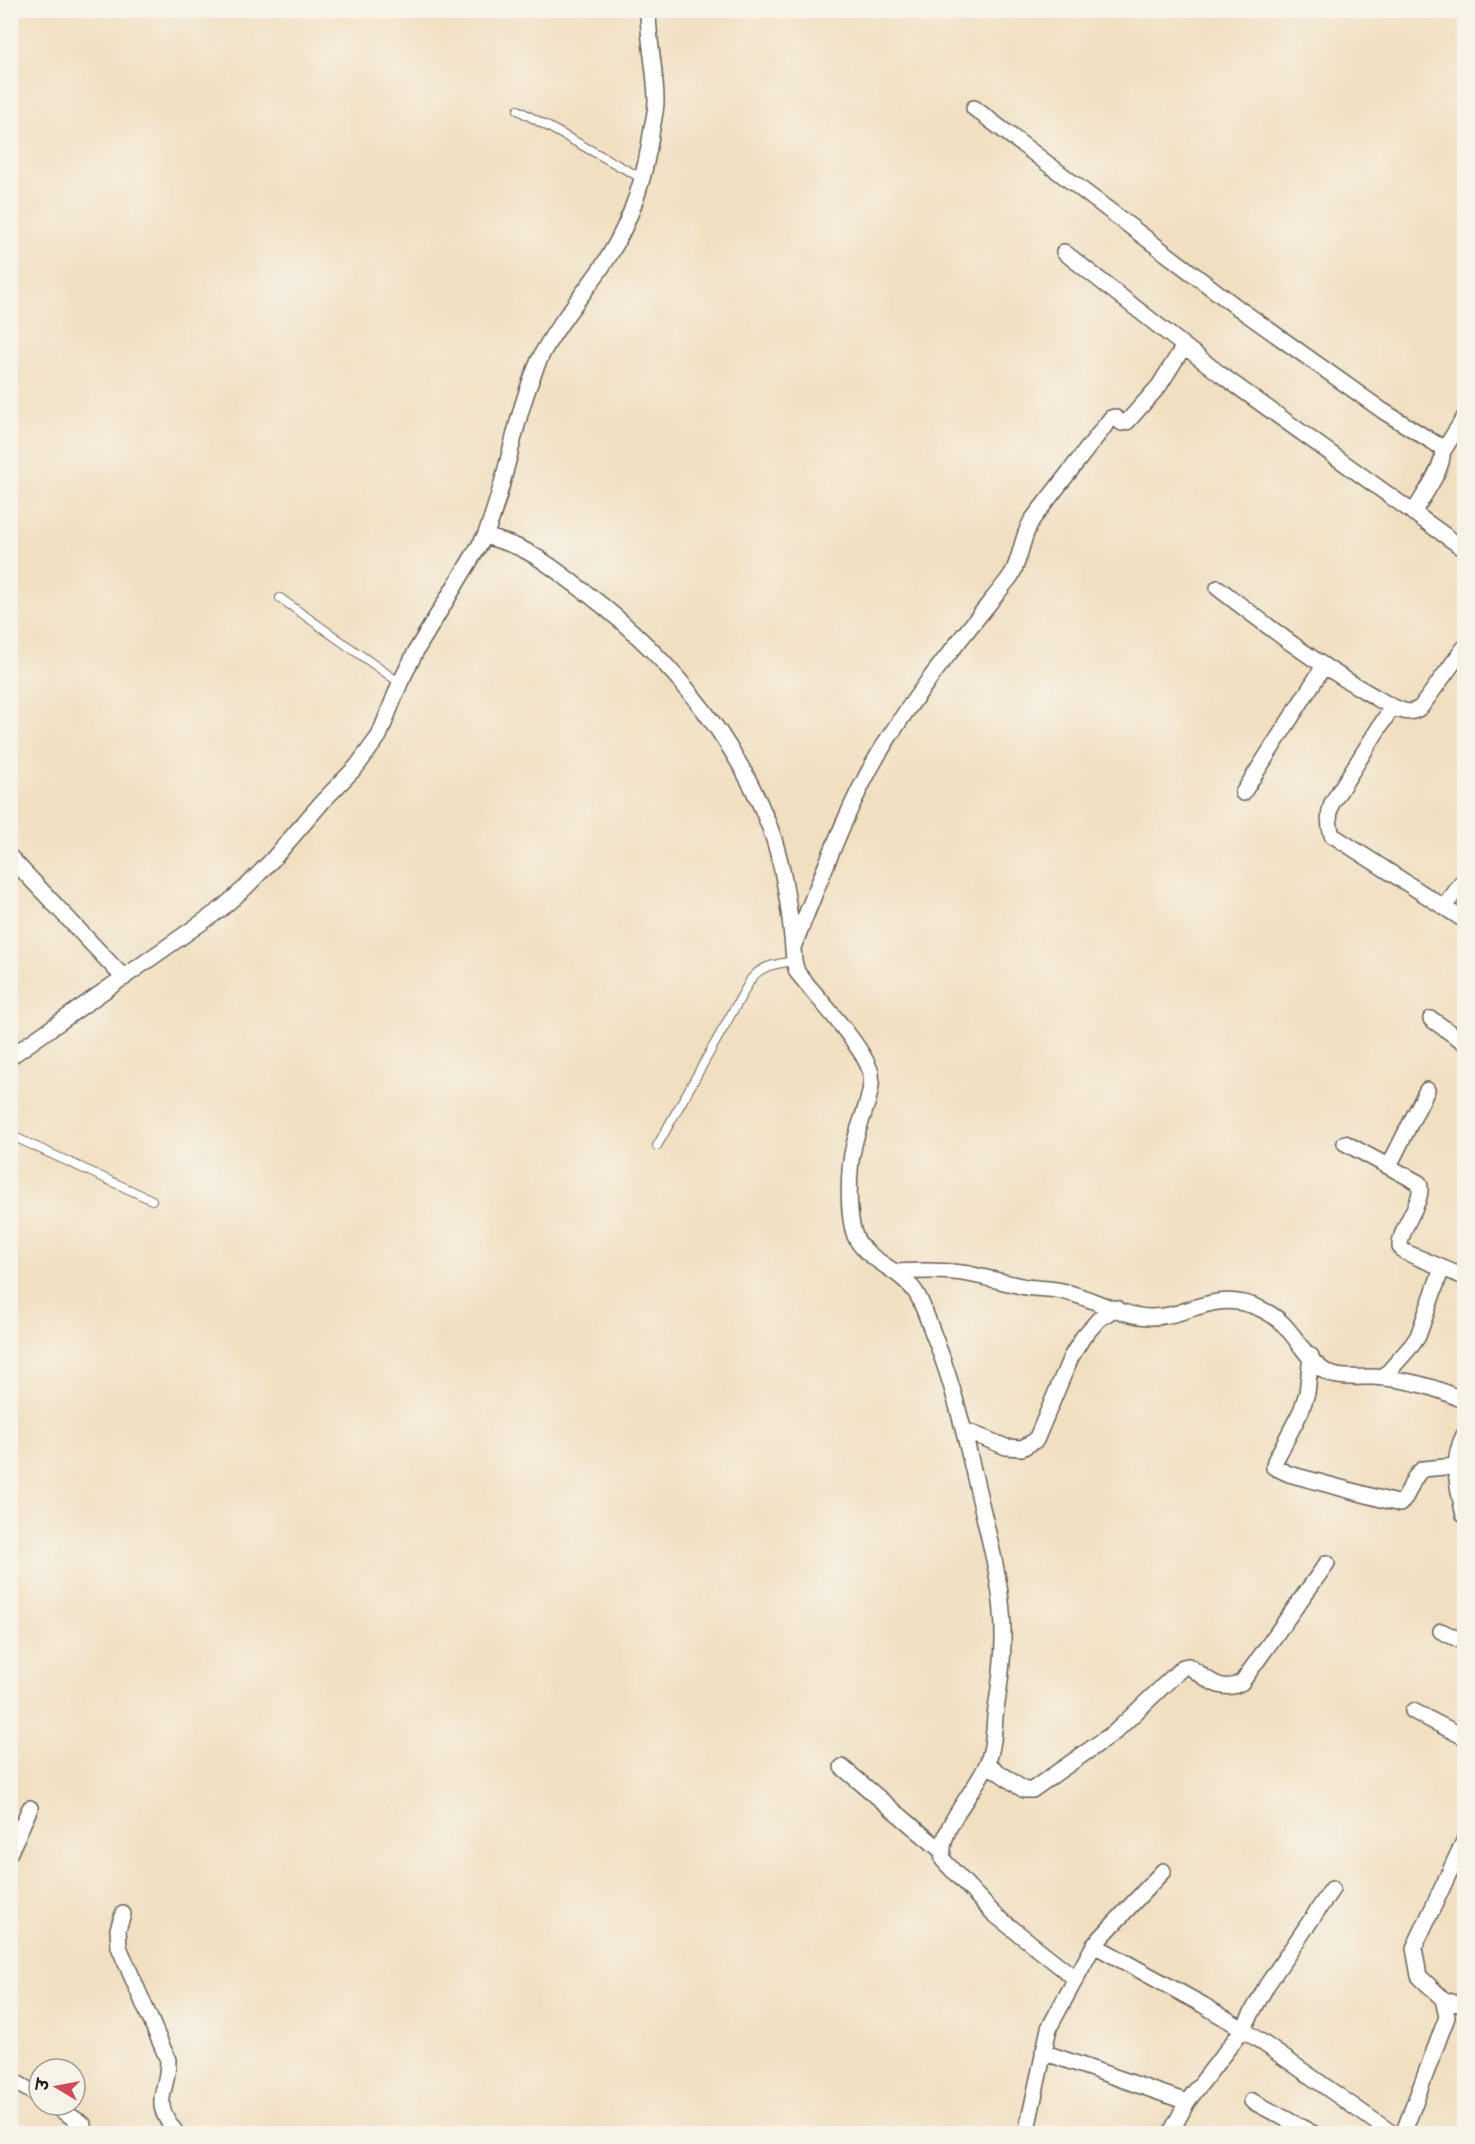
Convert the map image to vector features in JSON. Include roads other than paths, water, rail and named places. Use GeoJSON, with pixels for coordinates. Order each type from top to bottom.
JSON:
{"type":"FeatureCollection","features":[{"type":"Feature","properties":{"kind":"street"},"geometry":{"type":"LineString","coordinates":[[10,1057],[221,909],[273,859],[357,766],[379,736],[400,683],[417,649],[485,536],[493,517],[522,405],[543,354],[556,331],[608,258],[628,221],[643,179],[656,101],[648,32],[648,10]]}},
{"type":"Feature","properties":{"kind":"street"},"geometry":{"type":"LineString","coordinates":[[974,108],[1234,305],[1383,411],[1436,443],[1443,451]]}},
{"type":"Feature","properties":{"kind":"street"},"geometry":{"type":"LineString","coordinates":[[1064,252],[1184,346],[1464,549]]}},
{"type":"Feature","properties":{"kind":"street"},"geometry":{"type":"LineString","coordinates":[[793,954],[860,788],[894,730],[918,694],[1011,576],[1018,563],[1027,529],[1032,520],[1111,418],[1114,417],[1122,423],[1127,422],[1153,393],[1184,346]]}},
{"type":"Feature","properties":{"kind":"street"},"geometry":{"type":"LineString","coordinates":[[1413,513],[1440,466],[1443,451],[1464,418]]}},
{"type":"Feature","properties":{"kind":"street"},"geometry":{"type":"LineString","coordinates":[[485,536],[520,548],[595,598],[654,652],[717,729],[744,773],[769,826],[780,861],[797,972],[858,1048],[871,1075],[870,1088],[851,1160],[850,1206],[853,1228],[860,1246],[911,1286],[922,1304],[945,1365],[964,1430],[997,1576],[1003,1638],[993,1740],[987,1764],[948,1830],[942,1851],[943,1860],[984,1905],[1076,1979]]}},
{"type":"Feature","properties":{"kind":"street"},"geometry":{"type":"LineString","coordinates":[[1218,588],[1324,666],[1392,707],[1406,712],[1414,712],[1422,707],[1464,648]]}},
{"type":"Feature","properties":{"kind":"street"},"geometry":{"type":"LineString","coordinates":[[1243,793],[1324,666]]}},
{"type":"Feature","properties":{"kind":"street"},"geometry":{"type":"LineString","coordinates":[[1392,707],[1332,803],[1328,813],[1328,824],[1332,835],[1464,920]]}},
{"type":"Feature","properties":{"kind":"street"},"geometry":{"type":"LineString","coordinates":[[10,857],[124,978]]}},
{"type":"Feature","properties":{"kind":"street"},"geometry":{"type":"LineString","coordinates":[[1444,907],[1464,880]]}},
{"type":"Feature","properties":{"kind":"street"},"geometry":{"type":"LineString","coordinates":[[1431,1019],[1464,1042]]}},
{"type":"Feature","properties":{"kind":"street"},"geometry":{"type":"LineString","coordinates":[[1389,1166],[1427,1090]]}},
{"type":"Feature","properties":{"kind":"street"},"geometry":{"type":"LineString","coordinates":[[1345,1143],[1415,1180],[1421,1186],[1421,1192],[1402,1236],[1401,1247],[1405,1252],[1464,1277]]}},
{"type":"Feature","properties":{"kind":"street"},"geometry":{"type":"LineString","coordinates":[[1383,1378],[1418,1336],[1442,1268]]}},
{"type":"Feature","properties":{"kind":"street"},"geometry":{"type":"LineString","coordinates":[[896,1272],[926,1270],[967,1274],[1027,1287],[1064,1291],[1134,1315],[1157,1317],[1200,1304],[1234,1301],[1267,1311],[1282,1323],[1327,1372],[1336,1376],[1419,1382],[1464,1401]]}},
{"type":"Feature","properties":{"kind":"street"},"geometry":{"type":"LineString","coordinates":[[964,1430],[1006,1447],[1022,1448],[1036,1440],[1071,1357],[1083,1337],[1099,1319],[1116,1308]]}},
{"type":"Feature","properties":{"kind":"street"},"geometry":{"type":"LineString","coordinates":[[1311,1356],[1307,1393],[1301,1411],[1275,1461],[1274,1467],[1279,1471],[1400,1504],[1419,1472],[1455,1466]]}},
{"type":"Feature","properties":{"kind":"street"},"geometry":{"type":"LineString","coordinates":[[1464,1435],[1456,1455],[1455,1466],[1464,1515]]}},
{"type":"Feature","properties":{"kind":"street"},"geometry":{"type":"LineString","coordinates":[[987,1764],[1024,1790],[1032,1790],[1115,1732],[1183,1667],[1188,1666],[1221,1687],[1235,1686],[1242,1682],[1327,1563]]}},
{"type":"Feature","properties":{"kind":"street"},"geometry":{"type":"LineString","coordinates":[[1441,1631],[1464,1642]]}},
{"type":"Feature","properties":{"kind":"street"},"geometry":{"type":"LineString","coordinates":[[1413,1711],[1464,1737]]}},
{"type":"Feature","properties":{"kind":"street"},"geometry":{"type":"LineString","coordinates":[[842,1767],[942,1851]]}},
{"type":"Feature","properties":{"kind":"street"},"geometry":{"type":"LineString","coordinates":[[10,1852],[30,1808]]}},
{"type":"Feature","properties":{"kind":"street"},"geometry":{"type":"LineString","coordinates":[[1464,1841],[1414,1948],[1419,1976],[1443,1999],[1464,2006]]}},
{"type":"Feature","properties":{"kind":"street"},"geometry":{"type":"LineString","coordinates":[[1026,2133],[1049,2028],[1094,1945],[1163,1871]]}},
{"type":"Feature","properties":{"kind":"street"},"geometry":{"type":"LineString","coordinates":[[1170,2133],[1186,2102],[1243,2029],[1267,1985],[1332,1889]]}},
{"type":"Feature","properties":{"kind":"street"},"geometry":{"type":"LineString","coordinates":[[123,1914],[118,1929],[118,1947],[168,2060],[161,2099],[163,2115],[177,2133]]}},
{"type":"Feature","properties":{"kind":"street"},"geometry":{"type":"LineString","coordinates":[[1094,1945],[1203,2004],[1243,2029],[1393,2133]]}},
{"type":"Feature","properties":{"kind":"street"},"geometry":{"type":"LineString","coordinates":[[1403,2133],[1445,2024],[1447,2017],[1443,1999]]}},
{"type":"Feature","properties":{"kind":"street"},"geometry":{"type":"LineString","coordinates":[[1043,2052],[1186,2102]]}},
{"type":"Feature","properties":{"kind":"street"},"geometry":{"type":"LineString","coordinates":[[10,2079],[27,2089]]}},
{"type":"Feature","properties":{"kind":"street"},"geometry":{"type":"LineString","coordinates":[[1252,2101],[1314,2133]]}},
{"type":"Feature","properties":{"kind":"street"},"geometry":{"type":"LineString","coordinates":[[72,2117],[83,2124]]}},
{"type":"Feature","properties":{"kind":"lane"},"geometry":{"type":"LineString","coordinates":[[518,110],[643,179]]}},
{"type":"Feature","properties":{"kind":"lane"},"geometry":{"type":"LineString","coordinates":[[280,598],[400,683]]}},
{"type":"Feature","properties":{"kind":"lane"},"geometry":{"type":"LineString","coordinates":[[657,1146],[751,979],[765,966],[793,954]]}},
{"type":"Feature","properties":{"kind":"lane"},"geometry":{"type":"LineString","coordinates":[[10,1135],[152,1200]]}}]}
